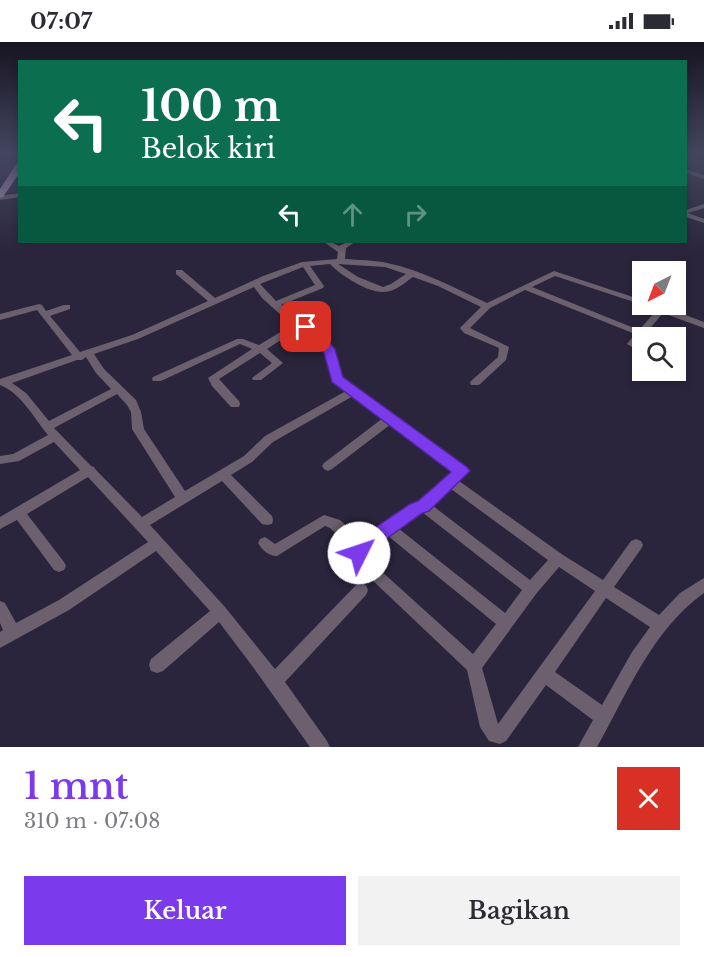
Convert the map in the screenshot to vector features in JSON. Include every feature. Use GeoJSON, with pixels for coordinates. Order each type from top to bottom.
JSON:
{"type":"FeatureCollection","features":[{"type":"Feature","properties":{"kind":"street"},"geometry":{"type":"LineString","coordinates":[[0,196],[18,195]]}},
{"type":"Feature","properties":{"kind":"street"},"geometry":{"type":"LineString","coordinates":[[687,213],[704,206]]}},
{"type":"Feature","properties":{"kind":"street"},"geometry":{"type":"LineString","coordinates":[[687,213],[704,221]]}},
{"type":"Feature","properties":{"kind":"street"},"geometry":{"type":"LineString","coordinates":[[329,243],[340,250]]}},
{"type":"Feature","properties":{"kind":"street"},"geometry":{"type":"LineString","coordinates":[[336,261],[340,250],[350,243]]}},
{"type":"Feature","properties":{"kind":"street"},"geometry":{"type":"LineString","coordinates":[[282,260],[289,268]]}},
{"type":"Feature","properties":{"kind":"street"},"geometry":{"type":"LineString","coordinates":[[336,261],[358,280],[380,290],[388,289],[412,273]]}},
{"type":"Feature","properties":{"kind":"street"},"geometry":{"type":"LineString","coordinates":[[2,382],[135,337],[289,268],[305,264],[336,261],[386,265],[412,273],[487,306]]}},
{"type":"Feature","properties":{"kind":"street"},"geometry":{"type":"LineString","coordinates":[[275,305],[320,286],[305,264]]}},
{"type":"Feature","properties":{"kind":"street"},"geometry":{"type":"LineString","coordinates":[[179,272],[214,301]]}},
{"type":"Feature","properties":{"kind":"street"},"geometry":{"type":"LineString","coordinates":[[475,383],[503,358],[504,348],[465,328],[487,306],[527,288],[548,275],[557,274],[632,300]]}},
{"type":"Feature","properties":{"kind":"street"},"geometry":{"type":"LineString","coordinates":[[255,283],[275,305],[297,323],[316,334],[333,357],[337,379],[460,469],[462,474],[424,507],[416,509],[388,528],[360,548],[359,553],[375,574],[474,666],[489,727],[495,735],[500,735],[636,546]]}},
{"type":"Feature","properties":{"kind":"street"},"geometry":{"type":"LineString","coordinates":[[527,288],[632,330]]}},
{"type":"Feature","properties":{"kind":"street"},"geometry":{"type":"LineString","coordinates":[[0,317],[37,307],[132,403],[136,412],[138,429],[183,498]]}},
{"type":"Feature","properties":{"kind":"street"},"geometry":{"type":"LineString","coordinates":[[44,315],[67,307]]}},
{"type":"Feature","properties":{"kind":"street"},"geometry":{"type":"LineString","coordinates":[[645,327],[656,315]]}},
{"type":"Feature","properties":{"kind":"street"},"geometry":{"type":"LineString","coordinates":[[674,315],[704,326]]}},
{"type":"Feature","properties":{"kind":"street"},"geometry":{"type":"LineString","coordinates":[[235,404],[213,378],[295,329],[297,323]]}},
{"type":"Feature","properties":{"kind":"street"},"geometry":{"type":"LineString","coordinates":[[157,379],[240,341],[261,349],[278,363],[257,378]]}},
{"type":"Feature","properties":{"kind":"street"},"geometry":{"type":"LineString","coordinates":[[2,382],[20,394],[51,432],[141,524],[220,612],[321,747]]}},
{"type":"Feature","properties":{"kind":"street"},"geometry":{"type":"LineString","coordinates":[[0,460],[15,458],[117,390]]}},
{"type":"Feature","properties":{"kind":"street"},"geometry":{"type":"LineString","coordinates":[[141,524],[224,475],[248,459],[269,439],[354,391]]}},
{"type":"Feature","properties":{"kind":"street"},"geometry":{"type":"LineString","coordinates":[[328,466],[391,418]]}},
{"type":"Feature","properties":{"kind":"street"},"geometry":{"type":"LineString","coordinates":[[0,524],[90,470]]}},
{"type":"Feature","properties":{"kind":"street"},"geometry":{"type":"LineString","coordinates":[[224,475],[267,520]]}},
{"type":"Feature","properties":{"kind":"street"},"geometry":{"type":"LineString","coordinates":[[452,483],[558,559],[659,624]]}},
{"type":"Feature","properties":{"kind":"street"},"geometry":{"type":"LineString","coordinates":[[424,507],[531,589]]}},
{"type":"Feature","properties":{"kind":"street"},"geometry":{"type":"LineString","coordinates":[[19,513],[59,566]]}},
{"type":"Feature","properties":{"kind":"street"},"geometry":{"type":"LineString","coordinates":[[265,543],[273,550],[277,549],[324,520],[334,524],[360,548]]}},
{"type":"Feature","properties":{"kind":"street"},"geometry":{"type":"LineString","coordinates":[[388,528],[506,623]]}},
{"type":"Feature","properties":{"kind":"street"},"geometry":{"type":"LineString","coordinates":[[0,608],[6,636],[64,605],[157,543]]}},
{"type":"Feature","properties":{"kind":"street"},"geometry":{"type":"LineString","coordinates":[[474,666],[531,589],[558,559]]}},
{"type":"Feature","properties":{"kind":"street"},"geometry":{"type":"LineString","coordinates":[[587,747],[659,624],[689,594],[704,585]]}},
{"type":"Feature","properties":{"kind":"street"},"geometry":{"type":"LineString","coordinates":[[274,682],[361,590]]}},
{"type":"Feature","properties":{"kind":"street"},"geometry":{"type":"LineString","coordinates":[[157,665],[220,612]]}},
{"type":"Feature","properties":{"kind":"street"},"geometry":{"type":"LineString","coordinates":[[545,674],[605,718]]}},
{"type":"Feature","properties":{"kind":"route"},"geometry":{"type":"LineString","coordinates":[[306,327],[316,334],[330,352],[333,357],[335,374],[341,383],[462,471],[462,474],[424,507],[416,509],[360,548],[359,553]]}}]}
